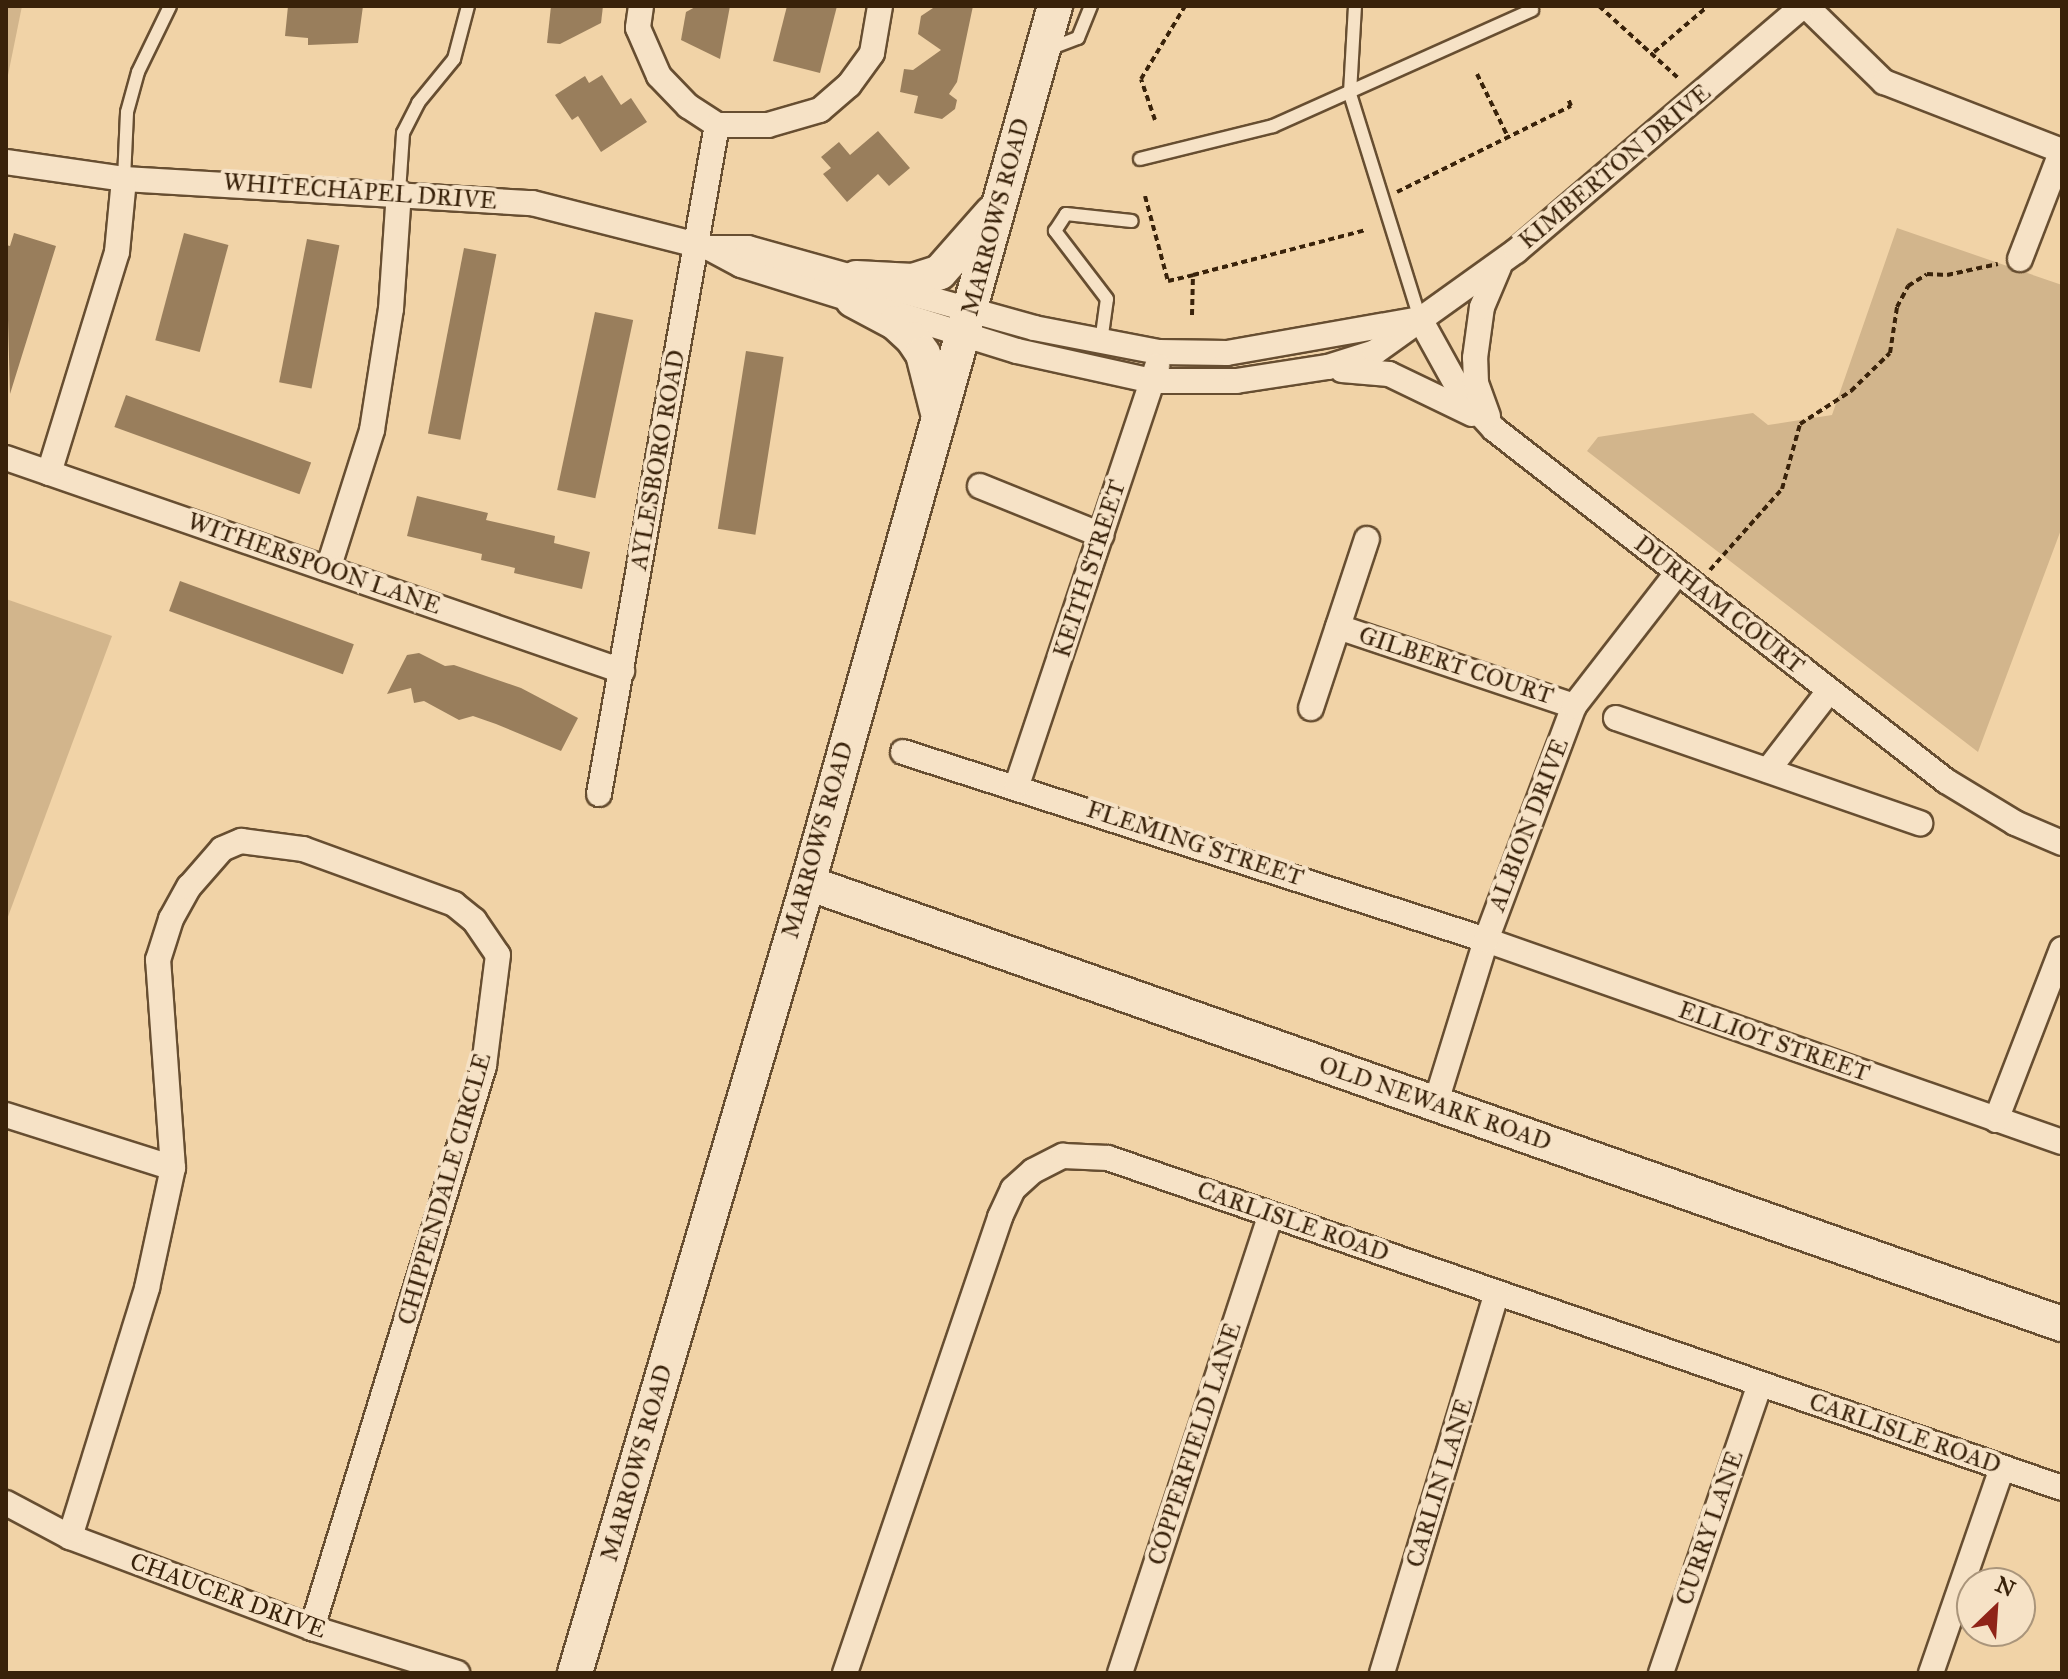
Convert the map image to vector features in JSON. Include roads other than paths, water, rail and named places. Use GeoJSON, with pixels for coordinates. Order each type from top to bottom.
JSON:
{"type":"FeatureCollection","features":[{"type":"Feature","properties":{"kind":"street"},"geometry":{"type":"LineString","coordinates":[[641,6],[638,28],[659,76],[688,106],[717,125],[768,125],[820,110],[849,85],[872,53],[880,6]]}},
{"type":"Feature","properties":{"kind":"street","name":"MARROWS ROAD"},"geometry":{"type":"LineString","coordinates":[[575,1673],[808,883],[1055,6]]}},
{"type":"Feature","properties":{"kind":"street"},"geometry":{"type":"LineString","coordinates":[[1804,6],[1884,82],[2062,150],[2020,259]]}},
{"type":"Feature","properties":{"kind":"street","name":"KIMBERTON DRIVE"},"geometry":{"type":"LineString","coordinates":[[967,322],[1152,381],[1236,381],[1355,361],[1504,260],[1804,6]]}},
{"type":"Feature","properties":{"kind":"street","name":"AYLESBORO ROAD"},"geometry":{"type":"LineString","coordinates":[[599,794],[703,246],[717,125]]}},
{"type":"Feature","properties":{"kind":"street","name":"WHITECHAPEL DRIVE"},"geometry":{"type":"LineString","coordinates":[[6,162],[124,179],[399,192],[532,203],[703,246],[748,248],[854,289],[967,322]]}},
{"type":"Feature","properties":{"kind":"street"},"geometry":{"type":"LineString","coordinates":[[49,473],[117,252],[124,179]]}},
{"type":"Feature","properties":{"kind":"street"},"geometry":{"type":"LineString","coordinates":[[328,569],[372,430],[391,309],[399,192]]}},
{"type":"Feature","properties":{"kind":"street"},"geometry":{"type":"LineString","coordinates":[[854,289],[913,281],[940,272],[1000,203]]}},
{"type":"Feature","properties":{"kind":"street"},"geometry":{"type":"LineString","coordinates":[[1494,429],[1476,383],[1475,358],[1488,285],[1504,260]]}},
{"type":"Feature","properties":{"kind":"street"},"geometry":{"type":"LineString","coordinates":[[854,289],[913,339],[923,354],[939,417]]}},
{"type":"Feature","properties":{"kind":"street","name":"KIMBERTON DRIVE"},"geometry":{"type":"LineString","coordinates":[[967,322],[1159,352],[1227,353],[1420,319]]}},
{"type":"Feature","properties":{"kind":"street","name":"DURHAM COURT"},"geometry":{"type":"LineString","coordinates":[[1420,319],[1461,393],[1494,429],[1946,781],[2015,823],[2062,843]]}},
{"type":"Feature","properties":{"kind":"street","name":"KEITH STREET"},"geometry":{"type":"LineString","coordinates":[[1017,785],[1159,352]]}},
{"type":"Feature","properties":{"kind":"street"},"geometry":{"type":"LineString","coordinates":[[1309,370],[1389,374],[1452,400],[1494,429]]}},
{"type":"Feature","properties":{"kind":"street","name":"WITHERSPOON LANE"},"geometry":{"type":"LineString","coordinates":[[6,458],[622,671]]}},
{"type":"Feature","properties":{"kind":"street"},"geometry":{"type":"LineString","coordinates":[[980,486],[1101,535]]}},
{"type":"Feature","properties":{"kind":"street","name":"GILBERT COURT"},"geometry":{"type":"LineString","coordinates":[[1311,708],[1367,539]]}},
{"type":"Feature","properties":{"kind":"street","name":"ALBION DRIVE"},"geometry":{"type":"LineString","coordinates":[[1435,1105],[1486,940],[1574,706],[1686,580]]}},
{"type":"Feature","properties":{"kind":"street","name":"GILBERT COURT"},"geometry":{"type":"LineString","coordinates":[[1338,627],[1574,706]]}},
{"type":"Feature","properties":{"kind":"street"},"geometry":{"type":"LineString","coordinates":[[1768,770],[1829,691]]}},
{"type":"Feature","properties":{"kind":"street"},"geometry":{"type":"LineString","coordinates":[[1616,718],[1920,823]]}},
{"type":"Feature","properties":{"kind":"street","name":"FLEMING STREET"},"geometry":{"type":"LineString","coordinates":[[903,752],[1017,785],[1486,940]]}},
{"type":"Feature","properties":{"kind":"street","name":"CHIPPENDALE CIRCLE"},"geometry":{"type":"LineString","coordinates":[[70,1537],[147,1288],[173,1168],[158,960],[183,898],[222,849],[241,841],[303,849],[454,904],[474,920],[498,955],[484,1066],[312,1628]]}},
{"type":"Feature","properties":{"kind":"street","name":"OLD NEWARK ROAD"},"geometry":{"type":"LineString","coordinates":[[808,883],[2062,1324]]}},
{"type":"Feature","properties":{"kind":"street","name":"ELLIOT STREET"},"geometry":{"type":"LineString","coordinates":[[1486,940],[2062,1142]]}},
{"type":"Feature","properties":{"kind":"street"},"geometry":{"type":"LineString","coordinates":[[1996,1120],[2062,949]]}},
{"type":"Feature","properties":{"kind":"street"},"geometry":{"type":"LineString","coordinates":[[6,1115],[173,1168]]}},
{"type":"Feature","properties":{"kind":"street","name":"CARLISLE ROAD"},"geometry":{"type":"LineString","coordinates":[[845,1673],[1013,1189],[1033,1171],[1063,1156],[1108,1158],[2062,1488]]}},
{"type":"Feature","properties":{"kind":"street","name":"COPPERFIELD LANE"},"geometry":{"type":"LineString","coordinates":[[1120,1673],[1271,1215]]}},
{"type":"Feature","properties":{"kind":"street","name":"CARLIN LANE"},"geometry":{"type":"LineString","coordinates":[[1382,1673],[1497,1293]]}},
{"type":"Feature","properties":{"kind":"street","name":"CURRY LANE"},"geometry":{"type":"LineString","coordinates":[[1661,1673],[1760,1384]]}},
{"type":"Feature","properties":{"kind":"street"},"geometry":{"type":"LineString","coordinates":[[1931,1673],[2002,1468]]}},
{"type":"Feature","properties":{"kind":"street","name":"CHAUCER DRIVE"},"geometry":{"type":"LineString","coordinates":[[6,1503],[70,1537],[312,1628],[457,1673]]}},
{"type":"Feature","properties":{"kind":"lane"},"geometry":{"type":"LineString","coordinates":[[124,179],[127,112],[138,72],[170,6]]}},
{"type":"Feature","properties":{"kind":"lane"},"geometry":{"type":"LineString","coordinates":[[399,192],[403,133],[418,103],[454,59],[468,6]]}},
{"type":"Feature","properties":{"kind":"lane"},"geometry":{"type":"LineString","coordinates":[[1042,52],[1078,38],[1091,6]]}},
{"type":"Feature","properties":{"kind":"lane"},"geometry":{"type":"LineString","coordinates":[[1355,6],[1350,94],[1420,319]]}},
{"type":"Feature","properties":{"kind":"lane"},"geometry":{"type":"LineString","coordinates":[[1140,159],[1273,126],[1532,10]]}},
{"type":"Feature","properties":{"kind":"lane"},"geometry":{"type":"LineString","coordinates":[[1101,342],[1107,299],[1055,231],[1066,214],[1132,221]]}}]}
